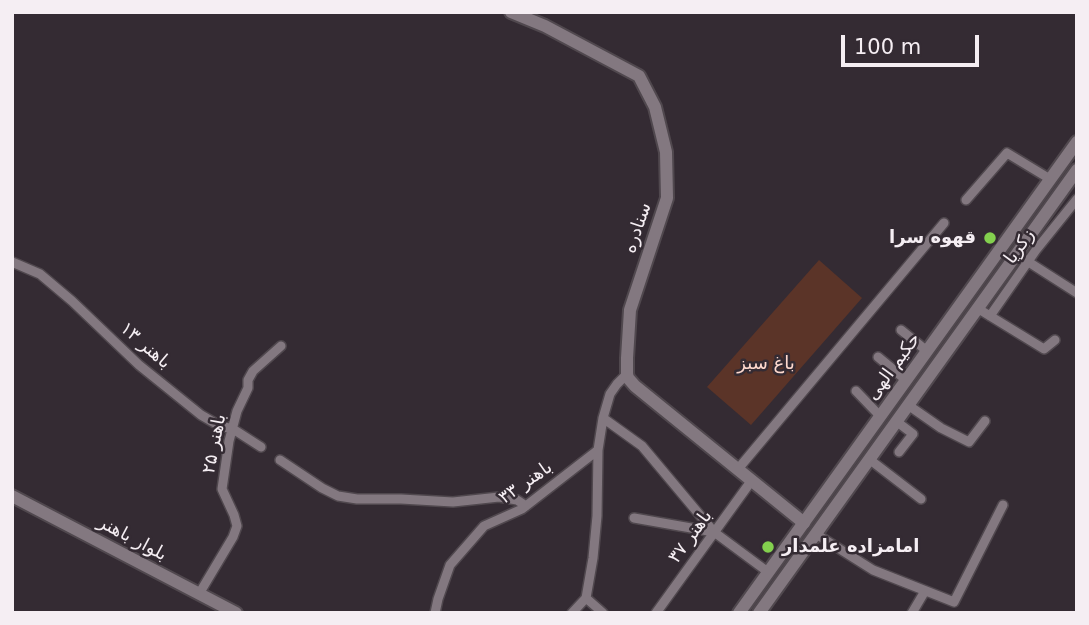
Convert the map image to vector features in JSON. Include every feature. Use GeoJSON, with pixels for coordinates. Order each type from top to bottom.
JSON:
{"type":"FeatureCollection","features":[{"type":"Feature","properties":{"kind":"main road","name":"سنادره"},"geometry":{"type":"LineString","coordinates":[[511,12],[545,26],[639,76],[655,107],[666,152],[667,198],[630,310],[627,374]]}},
{"type":"Feature","properties":{"kind":"main road","name":"حکیم الهی"},"geometry":{"type":"LineString","coordinates":[[739,613],[1077,142]]}},
{"type":"Feature","properties":{"kind":"main road","name":"حکیم الهی"},"geometry":{"type":"LineString","coordinates":[[759,613],[1077,170]]}},
{"type":"Feature","properties":{"kind":"main road"},"geometry":{"type":"LineString","coordinates":[[1003,245],[1016,254]]}},
{"type":"Feature","properties":{"kind":"main road"},"geometry":{"type":"LineString","coordinates":[[627,374],[635,386],[816,534]]}},
{"type":"Feature","properties":{"kind":"main road","name":"بلوار باهنر"},"geometry":{"type":"LineString","coordinates":[[12,496],[229,611]]}},
{"type":"Feature","properties":{"kind":"street"},"geometry":{"type":"LineString","coordinates":[[966,200],[1007,153],[1050,179]]}},
{"type":"Feature","properties":{"kind":"street","name":"زکریا"},"geometry":{"type":"LineString","coordinates":[[990,316],[1077,198]]}},
{"type":"Feature","properties":{"kind":"street"},"geometry":{"type":"LineString","coordinates":[[738,469],[944,223]]}},
{"type":"Feature","properties":{"kind":"street"},"geometry":{"type":"LineString","coordinates":[[1016,254],[1077,293]]}},
{"type":"Feature","properties":{"kind":"street","name":"باهنر ۱۳"},"geometry":{"type":"LineString","coordinates":[[12,262],[40,274],[139,365],[201,415],[220,426],[233,429],[261,447]]}},
{"type":"Feature","properties":{"kind":"street"},"geometry":{"type":"LineString","coordinates":[[977,309],[1044,349],[1055,340]]}},
{"type":"Feature","properties":{"kind":"street"},"geometry":{"type":"LineString","coordinates":[[901,330],[927,351]]}},
{"type":"Feature","properties":{"kind":"street","name":"باهنر ۲۵"},"geometry":{"type":"LineString","coordinates":[[199,594],[237,526],[222,489],[229,441],[237,411],[253,371],[281,345]]}},
{"type":"Feature","properties":{"kind":"street"},"geometry":{"type":"LineString","coordinates":[[878,357],[906,380]]}},
{"type":"Feature","properties":{"kind":"street"},"geometry":{"type":"LineString","coordinates":[[572,613],[586,598],[593,558],[598,450],[603,418],[610,394],[627,374]]}},
{"type":"Feature","properties":{"kind":"street"},"geometry":{"type":"LineString","coordinates":[[856,391],[880,416]]}},
{"type":"Feature","properties":{"kind":"street"},"geometry":{"type":"LineString","coordinates":[[908,405],[969,442],[985,421]]}},
{"type":"Feature","properties":{"kind":"street"},"geometry":{"type":"LineString","coordinates":[[603,418],[642,446],[714,533],[768,572]]}},
{"type":"Feature","properties":{"kind":"street"},"geometry":{"type":"LineString","coordinates":[[896,421],[913,434],[899,452]]}},
{"type":"Feature","properties":{"kind":"street","name":"باهنر ۳۳"},"geometry":{"type":"LineString","coordinates":[[435,613],[450,565],[484,526],[526,506],[598,450]]}},
{"type":"Feature","properties":{"kind":"street"},"geometry":{"type":"LineString","coordinates":[[869,459],[921,499]]}},
{"type":"Feature","properties":{"kind":"street"},"geometry":{"type":"LineString","coordinates":[[280,460],[338,496],[453,502],[499,497],[517,500],[526,506]]}},
{"type":"Feature","properties":{"kind":"street","name":"باهنر ۳۷"},"geometry":{"type":"LineString","coordinates":[[656,613],[752,480]]}},
{"type":"Feature","properties":{"kind":"street"},"geometry":{"type":"LineString","coordinates":[[816,534],[873,570],[954,603],[1003,505]]}},
{"type":"Feature","properties":{"kind":"street"},"geometry":{"type":"LineString","coordinates":[[634,518],[714,533]]}},
{"type":"Feature","properties":{"kind":"street"},"geometry":{"type":"LineString","coordinates":[[912,613],[925,592]]}},
{"type":"Feature","properties":{"kind":"street"},"geometry":{"type":"LineString","coordinates":[[586,598],[603,613]]}},
{"type":"Feature","properties":{"kind":"green space","name":"باغ سبز"},"geometry":{"type":"Polygon","coordinates":[[[819,260],[862,298],[751,425],[707,387],[819,260]]]}},
{"type":"Feature","properties":{"kind":"place","name":"قهوه سرا"},"geometry":{"type":"Point","coordinates":[990,238]}},
{"type":"Feature","properties":{"kind":"place","name":"امامزاده علمدار"},"geometry":{"type":"Point","coordinates":[768,547]}}]}
